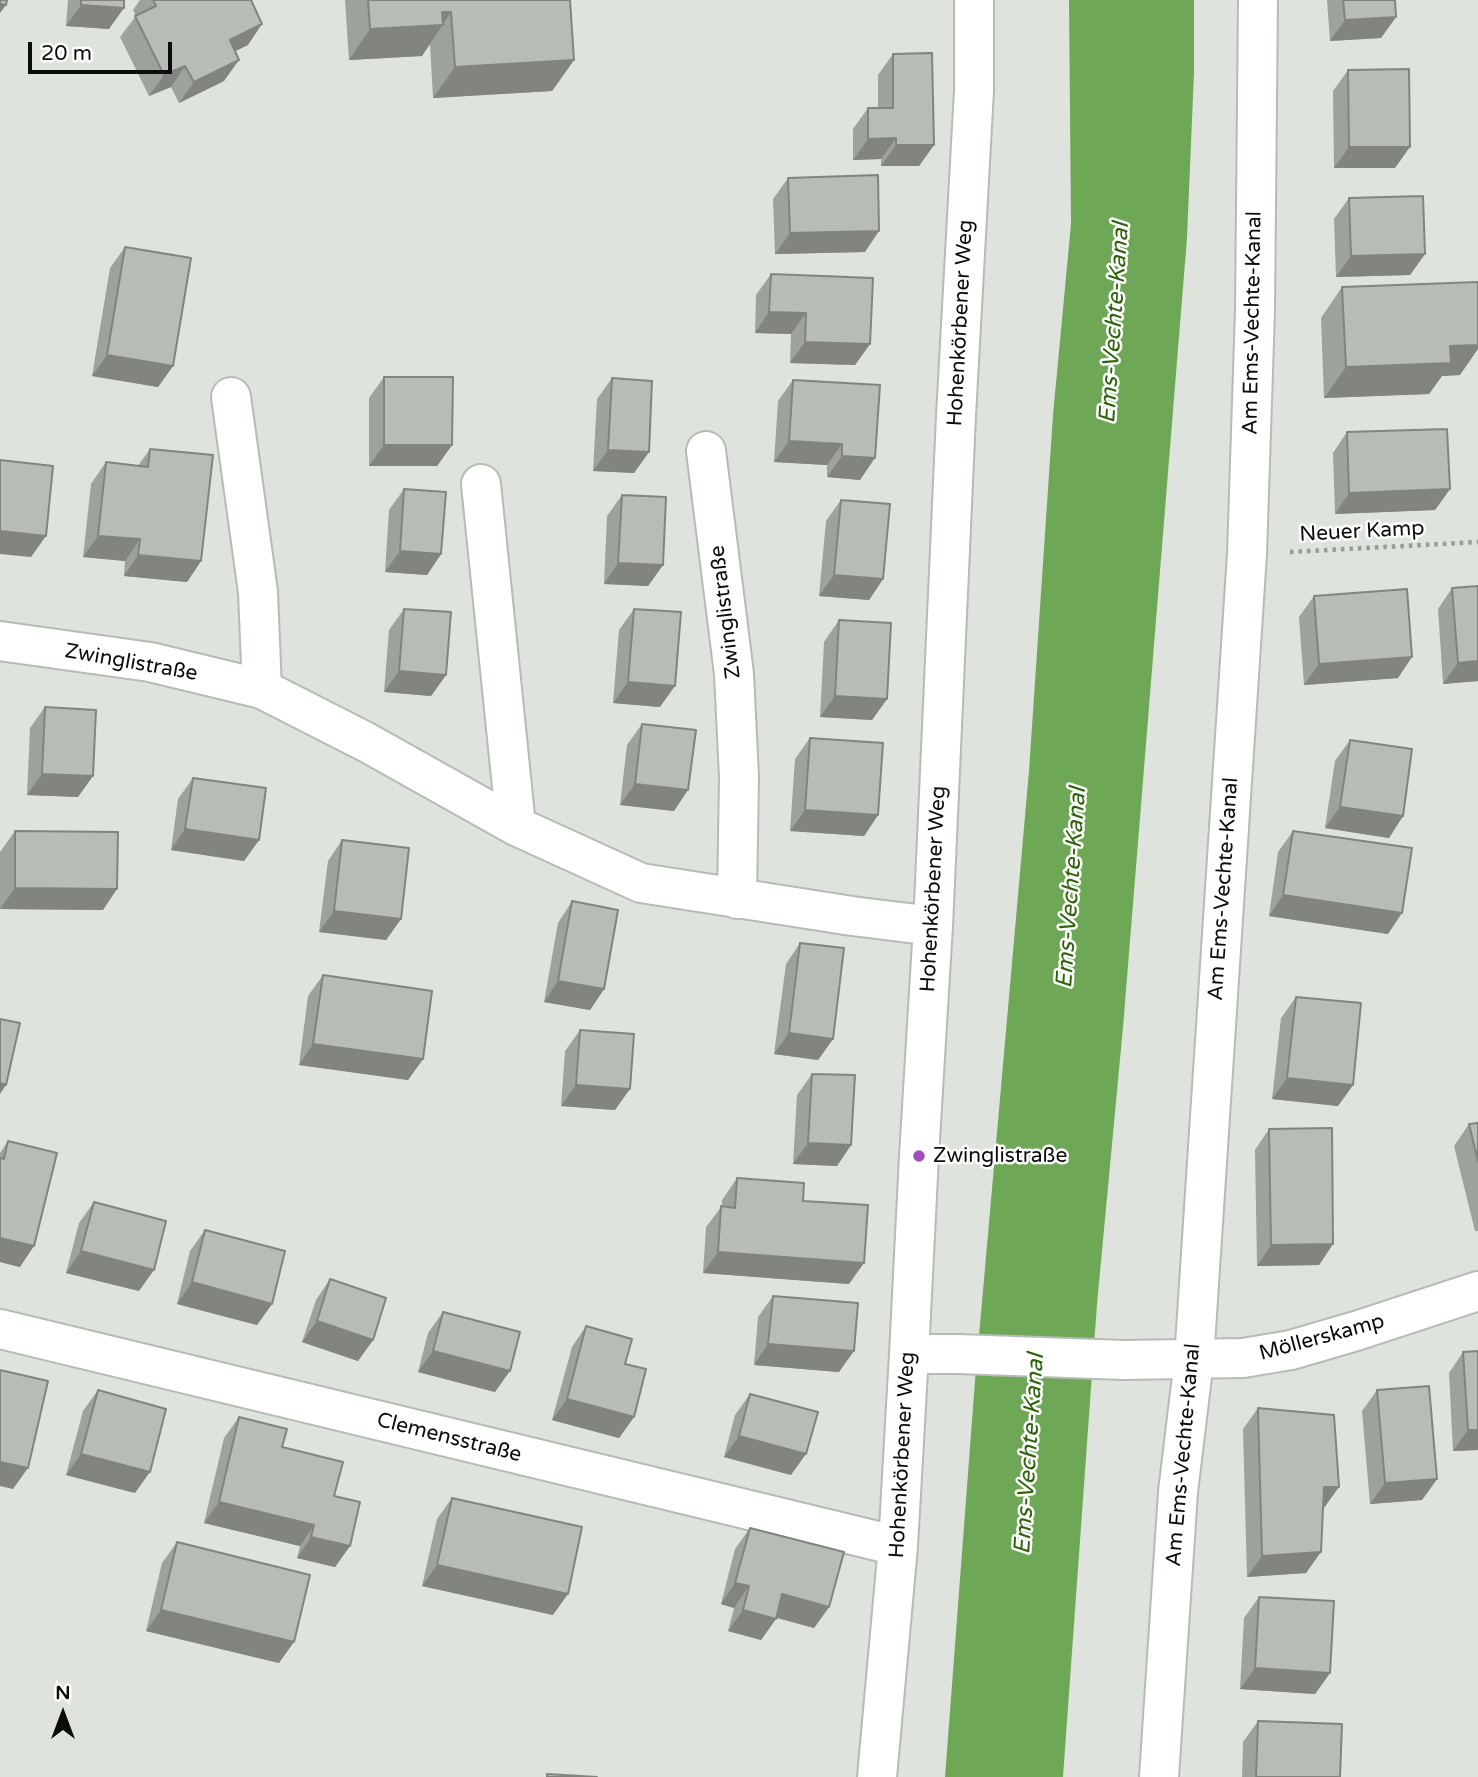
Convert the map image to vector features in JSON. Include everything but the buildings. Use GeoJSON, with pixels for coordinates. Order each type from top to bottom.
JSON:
{"type":"FeatureCollection","features":[{"type":"Feature","properties":{"kind":"street","name":"Hohenkörbener Weg"},"geometry":{"type":"LineString","coordinates":[[877,1777],[898,1546],[933,926],[974,90],[974,0]]}},
{"type":"Feature","properties":{"kind":"street","name":"Am Ems-Vechte-Kanal"},"geometry":{"type":"LineString","coordinates":[[1160,1777],[1178,1492],[1194,1360],[1247,554],[1255,310],[1258,0]]}},
{"type":"Feature","properties":{"kind":"street"},"geometry":{"type":"LineString","coordinates":[[231,397],[258,592],[262,689]]}},
{"type":"Feature","properties":{"kind":"street","name":"Zwinglistraße"},"geometry":{"type":"LineString","coordinates":[[706,451],[734,674],[739,777],[737,899]]}},
{"type":"Feature","properties":{"kind":"street"},"geometry":{"type":"LineString","coordinates":[[481,484],[516,826]]}},
{"type":"Feature","properties":{"kind":"street","name":"Zwinglistraße"},"geometry":{"type":"LineString","coordinates":[[0,641],[150,662],[262,689],[366,741],[516,826],[640,883],[933,926]]}},
{"type":"Feature","properties":{"kind":"street","name":"Möllerskamp"},"geometry":{"type":"LineString","coordinates":[[909,1353],[1124,1360],[1242,1358],[1290,1350],[1478,1291]]}},
{"type":"Feature","properties":{"kind":"street","name":"Clemensstraße"},"geometry":{"type":"LineString","coordinates":[[0,1329],[898,1546]]}},
{"type":"Feature","properties":{"kind":"path","name":"Neuer Kamp"},"geometry":{"type":"LineString","coordinates":[[1247,554],[1478,542]]}},
{"type":"Feature","properties":{"kind":"water","name":"Ems-Vechte-Kanal"},"geometry":{"type":"Polygon","coordinates":[[[1069,0],[1194,0],[1194,72],[1187,238],[1123,1027],[1097,1304],[1063,1777],[945,1777],[975,1381],[1029,771],[1053,415],[1071,224],[1069,0]]]}},
{"type":"Feature","properties":{"kind":"place","name":"Zwinglistraße"},"geometry":{"type":"Point","coordinates":[919,1156]}}]}
